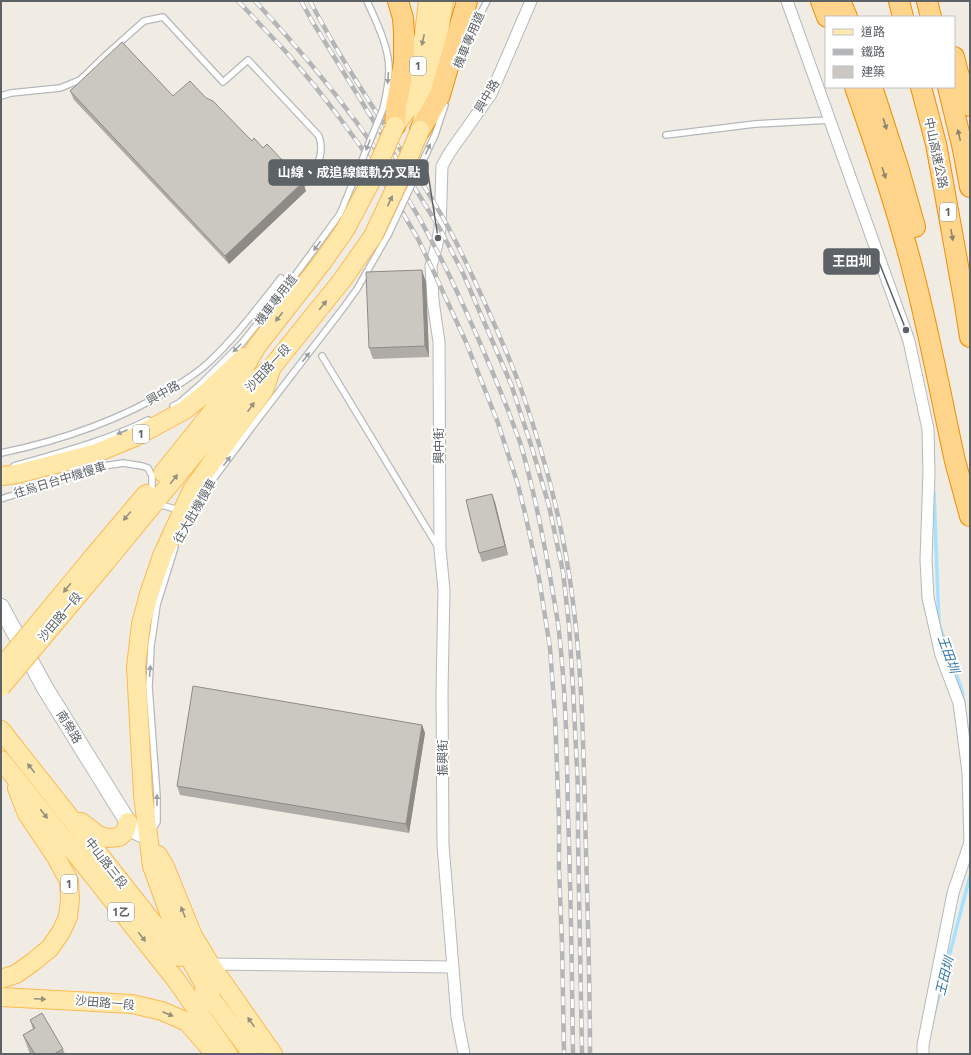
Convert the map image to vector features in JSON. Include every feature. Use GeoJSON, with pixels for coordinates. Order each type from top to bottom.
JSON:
{"type":"FeatureCollection","features":[{"type":"Feature","properties":{"kind":"highway"},"geometry":{"type":"LineString","coordinates":[[395,126],[396,106],[404,62],[403,18],[398,1]]}},
{"type":"Feature","properties":{"kind":"highway"},"geometry":{"type":"LineString","coordinates":[[427,132],[440,94],[467,1]]}},
{"type":"Feature","properties":{"kind":"highway"},"geometry":{"type":"LineString","coordinates":[[821,1],[827,16]]}},
{"type":"Feature","properties":{"kind":"highway"},"geometry":{"type":"LineString","coordinates":[[840,1],[847,16]]}},
{"type":"Feature","properties":{"kind":"highway"},"geometry":{"type":"LineString","coordinates":[[899,1],[903,16]]}},
{"type":"Feature","properties":{"kind":"highway"},"geometry":{"type":"LineString","coordinates":[[927,1],[931,16]]}},
{"type":"Feature","properties":{"kind":"highway"},"geometry":{"type":"LineString","coordinates":[[940,1],[944,16]]}},
{"type":"Feature","properties":{"kind":"highway"},"geometry":{"type":"LineString","coordinates":[[955,61],[958,74],[970,106]]}},
{"type":"Feature","properties":{"kind":"highway"},"geometry":{"type":"LineString","coordinates":[[855,88],[904,235],[940,384],[956,462],[970,515]]}},
{"type":"Feature","properties":{"kind":"highway"},"geometry":{"type":"LineString","coordinates":[[872,88],[898,167],[918,239],[957,421],[970,515]]}},
{"type":"Feature","properties":{"kind":"highway","name":"中山高速公路"},"geometry":{"type":"LineString","coordinates":[[921,88],[936,144],[970,337]]}},
{"type":"Feature","properties":{"kind":"highway"},"geometry":{"type":"LineString","coordinates":[[948,88],[970,187]]}},
{"type":"Feature","properties":{"kind":"main road","name":"沙田路一段"},"geometry":{"type":"LineString","coordinates":[[1,668],[102,562],[152,487],[236,382],[257,346],[321,264],[342,222],[371,181],[395,126],[406,111],[424,34],[428,1]]}},
{"type":"Feature","properties":{"kind":"main road","name":"沙田路一段"},"geometry":{"type":"LineString","coordinates":[[1,688],[102,562],[254,382],[272,368],[380,236],[396,187],[427,132],[444,1]]}},
{"type":"Feature","properties":{"kind":"main road","name":"沙田路一段"},"geometry":{"type":"LineString","coordinates":[[4,472],[17,474],[94,454],[135,437],[185,410],[257,346]]}},
{"type":"Feature","properties":{"kind":"main road"},"geometry":{"type":"LineString","coordinates":[[211,997],[177,935],[152,866],[144,795],[136,667],[141,624],[149,594],[162,556],[188,511],[192,490],[264,390],[272,368]]}},
{"type":"Feature","properties":{"kind":"main road","name":"中山路三段"},"geometry":{"type":"LineString","coordinates":[[1,730],[211,997],[252,1054]]}},
{"type":"Feature","properties":{"kind":"main road","name":"中山路三段"},"geometry":{"type":"LineString","coordinates":[[6,766],[176,980],[228,1054]]}},
{"type":"Feature","properties":{"kind":"main road","name":"1"},"geometry":{"type":"LineString","coordinates":[[1,979],[16,974],[50,948],[61,932],[68,917],[70,899],[69,881],[56,857],[27,814],[6,766]]}},
{"type":"Feature","properties":{"kind":"main road"},"geometry":{"type":"LineString","coordinates":[[58,804],[98,835],[108,838],[119,837],[125,832],[128,822]]}},
{"type":"Feature","properties":{"kind":"main road"},"geometry":{"type":"LineString","coordinates":[[148,837],[165,867],[193,936],[210,964],[273,1054]]}},
{"type":"Feature","properties":{"kind":"main road","name":"沙田路一段"},"geometry":{"type":"LineString","coordinates":[[1,997],[132,1004],[162,1011],[187,1022],[215,1054]]}},
{"type":"Feature","properties":{"kind":"street","name":"興中路"},"geometry":{"type":"LineString","coordinates":[[438,342],[433,301],[431,266],[440,229],[440,188],[442,166],[450,152],[491,94],[531,1]]}},
{"type":"Feature","properties":{"kind":"street"},"geometry":{"type":"LineString","coordinates":[[787,1],[909,341],[928,429],[929,472],[926,560],[928,598],[941,655],[959,703],[969,772],[970,842],[953,893],[923,1045],[923,1054]]}},
{"type":"Feature","properties":{"kind":"street","name":"興中街"},"geometry":{"type":"LineString","coordinates":[[438,342],[440,549]]}},
{"type":"Feature","properties":{"kind":"street","name":"振興街"},"geometry":{"type":"LineString","coordinates":[[440,549],[444,590],[442,691],[443,845],[457,1017],[464,1054]]}},
{"type":"Feature","properties":{"kind":"street","name":"南榮路"},"geometry":{"type":"LineString","coordinates":[[1,607],[45,688],[133,830],[148,837]]}},
{"type":"Feature","properties":{"kind":"street"},"geometry":{"type":"LineString","coordinates":[[210,964],[452,967]]}},
{"type":"Feature","properties":{"kind":"lane","name":"機車專用道"},"geometry":{"type":"LineString","coordinates":[[166,410],[179,403],[202,383],[242,343],[342,222],[383,109],[388,86],[389,67],[385,45],[367,1]]}},
{"type":"Feature","properties":{"kind":"lane","name":"機車專用道"},"geometry":{"type":"LineString","coordinates":[[461,54],[486,1]]}},
{"type":"Feature","properties":{"kind":"lane"},"geometry":{"type":"LineString","coordinates":[[1,96],[11,93],[60,88],[80,80],[144,21],[163,17],[223,82],[248,60],[320,136],[322,145],[320,160],[308,178],[292,192]]}},
{"type":"Feature","properties":{"kind":"lane"},"geometry":{"type":"LineString","coordinates":[[427,132],[447,98]]}},
{"type":"Feature","properties":{"kind":"lane"},"geometry":{"type":"LineString","coordinates":[[666,135],[754,124],[830,120]]}},
{"type":"Feature","properties":{"kind":"lane","name":"往大肚機慢車"},"geometry":{"type":"LineString","coordinates":[[188,511],[357,289],[380,236]]}},
{"type":"Feature","properties":{"kind":"lane","name":"興中路"},"geometry":{"type":"LineString","coordinates":[[1,453],[18,450],[88,429],[153,400],[207,364],[244,325],[281,278],[286,284]]}},
{"type":"Feature","properties":{"kind":"lane"},"geometry":{"type":"LineString","coordinates":[[322,356],[440,549]]}},
{"type":"Feature","properties":{"kind":"lane"},"geometry":{"type":"LineString","coordinates":[[4,472],[119,433],[153,418]]}},
{"type":"Feature","properties":{"kind":"lane","name":"往烏日台中機慢車"},"geometry":{"type":"LineString","coordinates":[[1,499],[104,466],[123,463],[148,468],[152,476],[152,487]]}},
{"type":"Feature","properties":{"kind":"lane"},"geometry":{"type":"LineString","coordinates":[[1,694],[44,641],[102,562],[161,505],[188,511]]}},
{"type":"Feature","properties":{"kind":"lane"},"geometry":{"type":"LineString","coordinates":[[1,976],[13,971],[48,946],[58,930],[63,916],[66,899],[65,882],[53,859],[23,815],[6,766]]}},
{"type":"Feature","properties":{"kind":"building"},"geometry":{"type":"Polygon","coordinates":[[[122,42],[173,96],[190,81],[206,98],[213,101],[252,141],[254,138],[263,148],[267,144],[303,182],[225,256],[70,91],[122,42]]]}},
{"type":"Feature","properties":{"kind":"building"},"geometry":{"type":"Polygon","coordinates":[[[422,270],[425,346],[369,348],[366,272],[422,270]]]}},
{"type":"Feature","properties":{"kind":"building"},"geometry":{"type":"Polygon","coordinates":[[[492,494],[505,546],[479,553],[466,500],[492,494]]]}},
{"type":"Feature","properties":{"kind":"building"},"geometry":{"type":"Polygon","coordinates":[[[193,686],[422,725],[406,824],[177,786],[193,686]]]}},
{"type":"Feature","properties":{"kind":"building"},"geometry":{"type":"Polygon","coordinates":[[[42,1013],[63,1049],[54,1054],[35,1054],[23,1035],[35,1028],[30,1020],[42,1013]]]}},
{"type":"Feature","properties":{"kind":"waterway","name":"王田圳"},"geometry":{"type":"LineString","coordinates":[[934,492],[939,624],[962,691],[964,703]]}},
{"type":"Feature","properties":{"kind":"waterway","name":"王田圳"},"geometry":{"type":"LineString","coordinates":[[934,1014],[970,876]]}},
{"type":"Feature","properties":{"kind":"railway"},"geometry":{"type":"LineString","coordinates":[[238,1],[288,54],[339,117],[393,196],[418,239],[466,342],[498,423],[518,485],[539,578],[550,648],[555,716],[559,819],[564,1054]]}},
{"type":"Feature","properties":{"kind":"railway"},"geometry":{"type":"LineString","coordinates":[[255,1],[331,88],[377,150],[418,215],[442,260],[481,345],[520,442],[544,542],[557,618],[565,701],[571,904],[573,1054]]}},
{"type":"Feature","properties":{"kind":"railway"},"geometry":{"type":"LineString","coordinates":[[301,1],[440,229],[462,271],[511,384],[549,506],[563,572],[569,625],[573,688],[578,789],[582,1054]]}},
{"type":"Feature","properties":{"kind":"railway"},"geometry":{"type":"LineString","coordinates":[[310,1],[347,66],[427,190],[457,244],[489,312],[517,378],[546,466],[560,525],[570,578],[578,645],[584,780],[590,1054]]}},
{"type":"Feature","properties":{"kind":"place","name":"山線、成追線鐵軌分叉點"},"geometry":{"type":"Point","coordinates":[438,238]}},
{"type":"Feature","properties":{"kind":"place","name":"王田圳"},"geometry":{"type":"Point","coordinates":[906,330]}}]}
